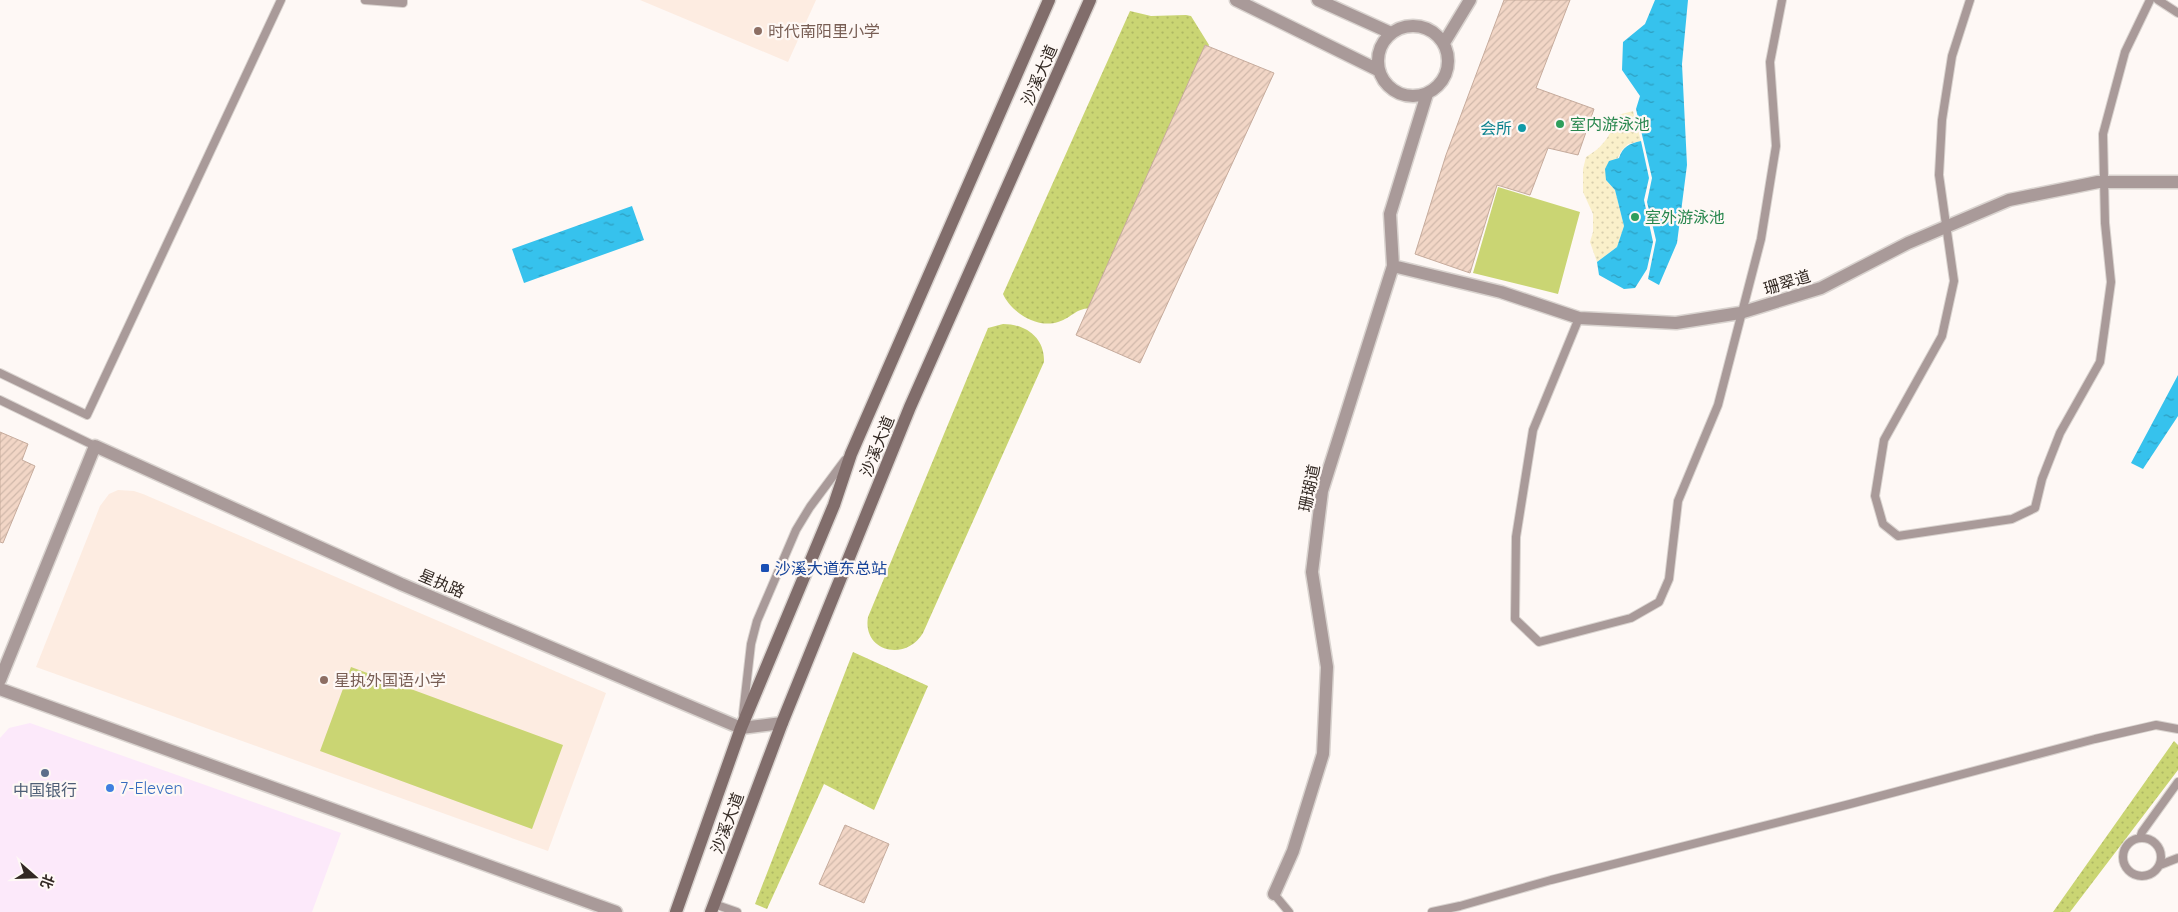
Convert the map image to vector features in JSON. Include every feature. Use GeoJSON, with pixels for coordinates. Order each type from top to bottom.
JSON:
{"type":"FeatureCollection","features":[{"type":"Feature","properties":{"kind":"main road","name":"沙溪大道"},"geometry":{"type":"LineString","coordinates":[[676,912],[742,728],[834,505],[851,454],[1049,0]]}},
{"type":"Feature","properties":{"kind":"main road","name":"沙溪大道"},"geometry":{"type":"LineString","coordinates":[[712,908],[782,723],[910,407],[1090,0]]}},
{"type":"Feature","properties":{"kind":"street"},"geometry":{"type":"LineString","coordinates":[[1236,0],[1378,70]]}},
{"type":"Feature","properties":{"kind":"street"},"geometry":{"type":"LineString","coordinates":[[1318,0],[1391,33]]}},
{"type":"Feature","properties":{"kind":"street"},"geometry":{"type":"LineString","coordinates":[[1444,43],[1470,0]]}},
{"type":"Feature","properties":{"kind":"street"},"geometry":{"type":"LineString","coordinates":[[1404,26],[1420,26],[1434,32],[1444,43],[1448,57],[1447,72],[1439,85],[1427,94],[1412,97],[1397,93],[1385,83],[1378,70],[1380,49],[1391,33],[1404,26]]}},
{"type":"Feature","properties":{"kind":"street","name":"珊瑚道"},"geometry":{"type":"LineString","coordinates":[[1274,894],[1293,851],[1323,754],[1327,667],[1312,572],[1322,491],[1393,266],[1390,214],[1427,94]]}},
{"type":"Feature","properties":{"kind":"street","name":"珊翠道"},"geometry":{"type":"LineString","coordinates":[[1393,266],[1501,292],[1579,318],[1676,322],[1740,313],[1821,288],[1908,243],[2009,200],[2103,182],[2178,182]]}},
{"type":"Feature","properties":{"kind":"street"},"geometry":{"type":"LineString","coordinates":[[0,680],[95,446]]}},
{"type":"Feature","properties":{"kind":"street","name":"星执路"},"geometry":{"type":"LineString","coordinates":[[95,446],[401,584],[742,728]]}},
{"type":"Feature","properties":{"kind":"street"},"geometry":{"type":"LineString","coordinates":[[0,689],[616,912]]}},
{"type":"Feature","properties":{"kind":"street"},"geometry":{"type":"LineString","coordinates":[[742,728],[782,723]]}},
{"type":"Feature","properties":{"kind":"lane"},"geometry":{"type":"LineString","coordinates":[[0,373],[87,415],[281,0]]}},
{"type":"Feature","properties":{"kind":"lane"},"geometry":{"type":"LineString","coordinates":[[364,0],[403,2]]}},
{"type":"Feature","properties":{"kind":"lane"},"geometry":{"type":"LineString","coordinates":[[1579,318],[1533,430],[1516,537],[1515,619],[1539,642],[1631,618],[1660,602],[1669,579],[1678,501],[1718,405],[1740,313],[1761,239],[1776,146],[1770,62],[1782,0]]}},
{"type":"Feature","properties":{"kind":"lane"},"geometry":{"type":"LineString","coordinates":[[1970,0],[1952,56],[1942,120],[1940,175],[1954,281],[1942,336],[1884,440],[1875,496],[1883,524],[1898,536],[2012,519],[2035,508],[2042,479],[2060,432],[2100,362],[2111,282],[2105,223],[2103,134],[2125,52],[2150,0]]}},
{"type":"Feature","properties":{"kind":"lane"},"geometry":{"type":"LineString","coordinates":[[2158,0],[2178,13]]}},
{"type":"Feature","properties":{"kind":"lane"},"geometry":{"type":"LineString","coordinates":[[0,400],[95,446]]}},
{"type":"Feature","properties":{"kind":"lane"},"geometry":{"type":"LineString","coordinates":[[742,728],[751,644],[757,621],[796,530],[810,507],[851,454]]}},
{"type":"Feature","properties":{"kind":"lane"},"geometry":{"type":"LineString","coordinates":[[1432,912],[1841,807],[2095,739],[2156,725],[2178,729]]}},
{"type":"Feature","properties":{"kind":"lane"},"geometry":{"type":"LineString","coordinates":[[2140,838],[2142,832],[2178,782]]}},
{"type":"Feature","properties":{"kind":"lane"},"geometry":{"type":"LineString","coordinates":[[2160,865],[2160,852],[2158,846],[2153,841],[2140,838],[2134,840],[2124,849],[2122,855],[2125,868],[2135,876],[2152,874],[2160,865],[2178,858]]}},
{"type":"Feature","properties":{"kind":"lane"},"geometry":{"type":"LineString","coordinates":[[1274,894],[1289,912]]}},
{"type":"Feature","properties":{"kind":"lane"},"geometry":{"type":"LineString","coordinates":[[712,908],[737,912]]}},
{"type":"Feature","properties":{"kind":"shaded area","name":"时代南阳里小学"},"geometry":{"type":"Polygon","coordinates":[[[640,0],[816,0],[788,62],[640,0]]]}},
{"type":"Feature","properties":{"kind":"shaded area","name":"星执外国语小学"},"geometry":{"type":"Polygon","coordinates":[[[118,490],[134,491],[143,494],[606,693],[548,851],[36,667],[100,506],[109,494],[118,490]]]}},
{"type":"Feature","properties":{"kind":"shaded area"},"geometry":{"type":"Polygon","coordinates":[[[30,723],[341,833],[312,912],[0,912],[0,738],[9,728],[30,723]]]}},
{"type":"Feature","properties":{"kind":"green space"},"geometry":{"type":"Polygon","coordinates":[[[1130,11],[1151,16],[1191,16],[1209,45],[1094,308],[1082,309],[1063,320],[1050,324],[1033,321],[1018,313],[1003,294],[1130,11]]]}},
{"type":"Feature","properties":{"kind":"green space"},"geometry":{"type":"Polygon","coordinates":[[[1498,187],[1580,212],[1558,294],[1473,273],[1498,187]]]}},
{"type":"Feature","properties":{"kind":"green space"},"geometry":{"type":"Polygon","coordinates":[[[1003,324],[1026,330],[1038,339],[1044,362],[923,633],[916,642],[906,648],[897,650],[887,649],[878,645],[872,638],[868,629],[868,617],[988,328],[1003,324]]]}},
{"type":"Feature","properties":{"kind":"green space"},"geometry":{"type":"Polygon","coordinates":[[[853,652],[928,686],[874,810],[824,784],[767,909],[755,904],[853,652]]]}},
{"type":"Feature","properties":{"kind":"green space"},"geometry":{"type":"Polygon","coordinates":[[[351,667],[563,745],[532,829],[320,751],[351,667]]]}},
{"type":"Feature","properties":{"kind":"green space"},"geometry":{"type":"Polygon","coordinates":[[[2174,741],[2178,745],[2178,770],[2070,912],[2053,912],[2174,741]]]}},
{"type":"Feature","properties":{"kind":"sand"},"geometry":{"type":"Polygon","coordinates":[[[1633,111],[1641,141],[1628,144],[1622,150],[1606,180],[1615,190],[1624,226],[1617,247],[1597,262],[1590,242],[1593,232],[1593,214],[1583,192],[1583,169],[1586,157],[1598,149],[1606,139],[1618,115],[1633,111]]]}},
{"type":"Feature","properties":{"kind":"water"},"geometry":{"type":"Polygon","coordinates":[[[1655,0],[1688,0],[1682,64],[1687,165],[1677,243],[1659,285],[1648,279],[1656,240],[1647,202],[1652,178],[1636,109],[1640,96],[1622,70],[1623,42],[1645,24],[1655,0]]]}},
{"type":"Feature","properties":{"kind":"water","name":"室外游泳池"},"geometry":{"type":"Polygon","coordinates":[[[1641,141],[1649,178],[1644,200],[1653,242],[1647,269],[1635,288],[1624,289],[1599,275],[1597,262],[1617,247],[1624,226],[1615,190],[1606,180],[1605,169],[1609,161],[1619,158],[1627,146],[1641,141]]]}},
{"type":"Feature","properties":{"kind":"water"},"geometry":{"type":"Polygon","coordinates":[[[632,206],[644,240],[524,283],[512,249],[632,206]]]}},
{"type":"Feature","properties":{"kind":"water"},"geometry":{"type":"Polygon","coordinates":[[[2178,375],[2178,416],[2143,469],[2131,463],[2178,375]]]}},
{"type":"Feature","properties":{"kind":"building","name":"会所"},"geometry":{"type":"Polygon","coordinates":[[[1504,0],[1570,0],[1536,88],[1594,109],[1578,155],[1548,148],[1530,195],[1497,185],[1470,273],[1415,254],[1446,155],[1504,0]]]}},
{"type":"Feature","properties":{"kind":"building"},"geometry":{"type":"Polygon","coordinates":[[[1205,45],[1274,73],[1140,363],[1076,335],[1205,45]]]}},
{"type":"Feature","properties":{"kind":"building"},"geometry":{"type":"Polygon","coordinates":[[[0,432],[28,444],[22,460],[35,466],[3,543],[0,542],[0,432]]]}},
{"type":"Feature","properties":{"kind":"building"},"geometry":{"type":"Polygon","coordinates":[[[845,825],[889,844],[864,903],[819,884],[845,825]]]}},
{"type":"Feature","properties":{"kind":"place","name":"时代南阳里小学"},"geometry":{"type":"Point","coordinates":[758,31]}},
{"type":"Feature","properties":{"kind":"place","name":"室内游泳池"},"geometry":{"type":"Point","coordinates":[1560,124]}},
{"type":"Feature","properties":{"kind":"place","name":"会所"},"geometry":{"type":"Point","coordinates":[1522,128]}},
{"type":"Feature","properties":{"kind":"place","name":"室外游泳池"},"geometry":{"type":"Point","coordinates":[1635,217]}},
{"type":"Feature","properties":{"kind":"place","name":"沙溪大道东总站"},"geometry":{"type":"Point","coordinates":[765,568]}},
{"type":"Feature","properties":{"kind":"place","name":"星执外国语小学"},"geometry":{"type":"Point","coordinates":[324,680]}},
{"type":"Feature","properties":{"kind":"place","name":"中国银行"},"geometry":{"type":"Point","coordinates":[45,773]}},
{"type":"Feature","properties":{"kind":"place","name":"7-Eleven"},"geometry":{"type":"Point","coordinates":[110,788]}}]}
